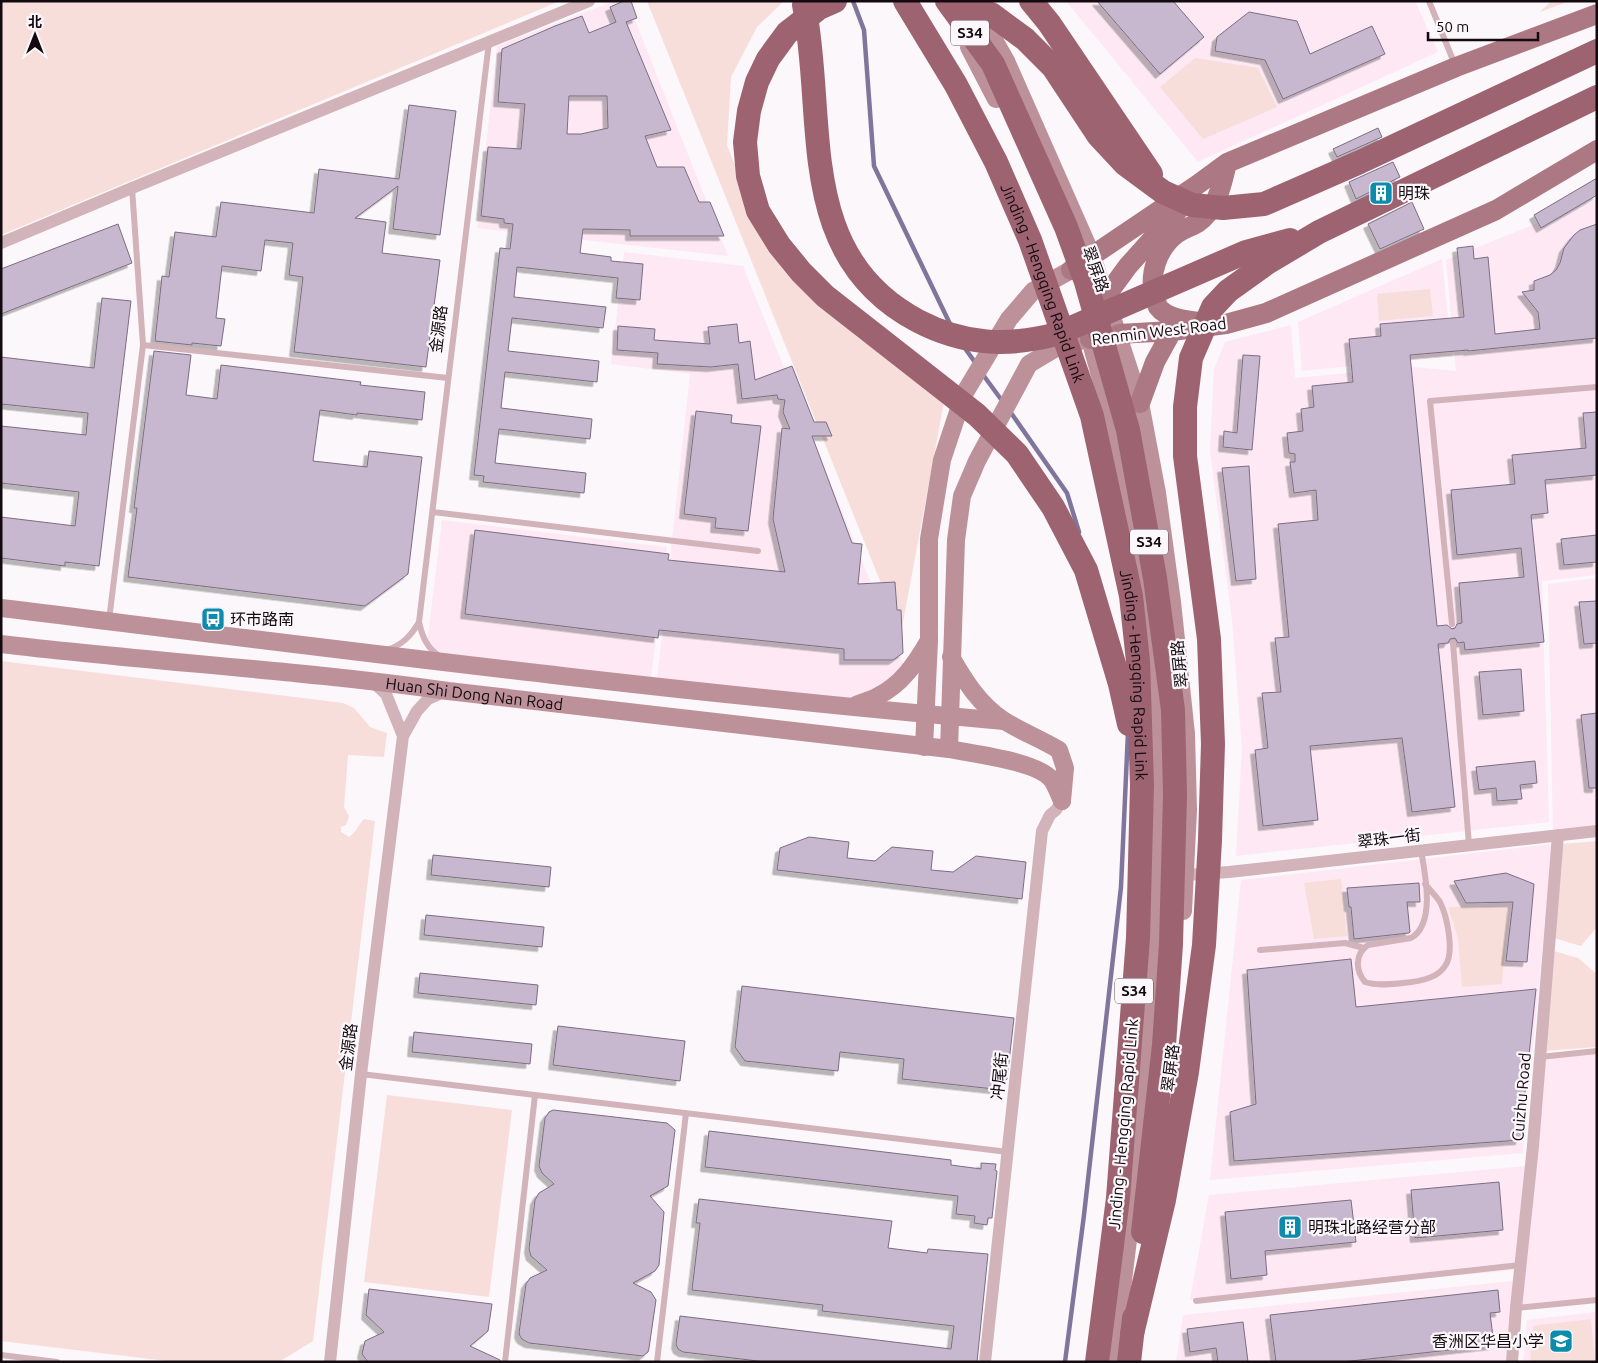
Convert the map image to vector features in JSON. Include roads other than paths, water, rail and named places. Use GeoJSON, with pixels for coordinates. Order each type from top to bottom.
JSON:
{"type":"FeatureCollection","features":[{"type":"Feature","properties":{"kind":"highway"},"geometry":{"type":"LineString","coordinates":[[803,1],[810,33],[819,161],[834,226],[847,256],[861,276],[878,294],[908,315],[930,327],[951,335],[979,341],[1032,341],[1057,334],[1246,252],[1319,232]]}},
{"type":"Feature","properties":{"kind":"highway"},"geometry":{"type":"LineString","coordinates":[[835,1],[819,8],[788,32],[768,59],[757,82],[749,111],[745,142],[748,176],[758,211],[779,245],[801,272],[819,290],[977,415],[1017,454],[1053,507],[1086,570],[1120,684],[1142,785]]}},
{"type":"Feature","properties":{"kind":"highway","name":"Jinding - Hengqing Rapid Link"},"geometry":{"type":"LineString","coordinates":[[905,1],[956,85],[996,162],[1030,240],[1092,416],[1130,596],[1138,661],[1142,785],[1138,938],[1118,1198],[1097,1362]]}},
{"type":"Feature","properties":{"kind":"highway","name":"Jinding - Hengqing Rapid Link"},"geometry":{"type":"LineString","coordinates":[[948,1],[993,64],[1066,227],[1086,282],[1128,430],[1156,586],[1172,710],[1175,795],[1171,944],[1164,1045],[1129,1362]]}},
{"type":"Feature","properties":{"kind":"highway"},"geometry":{"type":"LineString","coordinates":[[955,1],[991,14],[1025,39],[1053,67],[1098,134],[1125,164],[1164,192],[1192,205],[1223,208],[1264,204],[1360,162],[1597,51]]}},
{"type":"Feature","properties":{"kind":"highway"},"geometry":{"type":"LineString","coordinates":[[963,1],[993,64]]}},
{"type":"Feature","properties":{"kind":"highway"},"geometry":{"type":"LineString","coordinates":[[1031,1],[1049,23],[1164,192]]}},
{"type":"Feature","properties":{"kind":"highway"},"geometry":{"type":"LineString","coordinates":[[1132,1334],[1164,1200],[1187,1072],[1204,946],[1213,744],[1209,639],[1186,456],[1185,407],[1190,366],[1200,336],[1213,307],[1228,291],[1267,263],[1319,232],[1597,96]]}},
{"type":"Feature","properties":{"kind":"main road","name":"翠屏路"},"geometry":{"type":"LineString","coordinates":[[942,1],[984,73],[1035,181],[1070,270],[1110,411],[1133,527],[1154,680],[1156,783],[1155,891],[1149,1022],[1133,1199],[1113,1362]]}},
{"type":"Feature","properties":{"kind":"main road","name":"翠屏路"},"geometry":{"type":"LineString","coordinates":[[972,1],[1006,61],[1092,256],[1119,334],[1140,403],[1157,493],[1172,602],[1185,724],[1188,810],[1185,875],[1179,988],[1136,1362]]}},
{"type":"Feature","properties":{"kind":"main road"},"geometry":{"type":"LineString","coordinates":[[924,747],[929,641],[929,539],[942,460],[964,394],[1009,319],[1033,291],[1092,256],[1227,163],[1456,67],[1597,14]]}},
{"type":"Feature","properties":{"kind":"main road","name":"Renmin West Road"},"geometry":{"type":"LineString","coordinates":[[948,749],[956,540],[962,496],[977,461],[1028,364],[1056,348],[1090,339],[1119,334],[1172,331],[1226,324],[1266,313],[1496,210],[1597,150]]}},
{"type":"Feature","properties":{"kind":"main road"},"geometry":{"type":"LineString","coordinates":[[1226,324],[1188,321],[1168,315],[1158,307],[1151,286],[1154,267],[1164,247],[1177,233],[1198,224],[1209,212],[1221,188],[1227,163]]}},
{"type":"Feature","properties":{"kind":"main road"},"geometry":{"type":"LineString","coordinates":[[1090,339],[1106,296],[1128,266],[1189,199],[1197,185]]}},
{"type":"Feature","properties":{"kind":"main road"},"geometry":{"type":"LineString","coordinates":[[1140,403],[1155,362],[1172,331]]}},
{"type":"Feature","properties":{"kind":"main road","name":"Huan Shi Dong Nan Road"},"geometry":{"type":"LineString","coordinates":[[1,608],[456,663],[1004,721]]}},
{"type":"Feature","properties":{"kind":"main road"},"geometry":{"type":"LineString","coordinates":[[851,706],[879,696],[901,680],[916,662],[929,641]]}},
{"type":"Feature","properties":{"kind":"main road","name":"Huan Shi Dong Nan Road"},"geometry":{"type":"LineString","coordinates":[[1,644],[73,653],[371,680],[448,691],[948,749],[1022,764],[1037,769],[1051,779],[1062,801]]}},
{"type":"Feature","properties":{"kind":"main road"},"geometry":{"type":"LineString","coordinates":[[951,656],[963,678],[988,709],[1004,721],[1059,750],[1065,768],[1062,801]]}},
{"type":"Feature","properties":{"kind":"street"},"geometry":{"type":"LineString","coordinates":[[1,243],[588,1]]}},
{"type":"Feature","properties":{"kind":"street"},"geometry":{"type":"LineString","coordinates":[[371,680],[386,694],[403,736]]}},
{"type":"Feature","properties":{"kind":"street"},"geometry":{"type":"LineString","coordinates":[[403,736],[417,711],[428,699],[448,691]]}},
{"type":"Feature","properties":{"kind":"street","name":"金源路"},"geometry":{"type":"LineString","coordinates":[[330,1362],[361,1074],[403,736]]}},
{"type":"Feature","properties":{"kind":"street","name":"冲尾街"},"geometry":{"type":"LineString","coordinates":[[985,1362],[1042,831],[1050,815],[1062,801]]}},
{"type":"Feature","properties":{"kind":"street","name":"翠珠一街"},"geometry":{"type":"LineString","coordinates":[[1185,875],[1229,872],[1597,831]]}},
{"type":"Feature","properties":{"kind":"street","name":"Cuizhu Road"},"geometry":{"type":"LineString","coordinates":[[1512,1362],[1533,1146],[1558,835]]}},
{"type":"Feature","properties":{"kind":"lane"},"geometry":{"type":"LineString","coordinates":[[1429,1],[1456,67]]}},
{"type":"Feature","properties":{"kind":"lane","name":"金源路"},"geometry":{"type":"LineString","coordinates":[[419,622],[489,41]]}},
{"type":"Feature","properties":{"kind":"lane"},"geometry":{"type":"LineString","coordinates":[[109,621],[143,346],[132,188]]}},
{"type":"Feature","properties":{"kind":"lane"},"geometry":{"type":"LineString","coordinates":[[143,346],[448,378]]}},
{"type":"Feature","properties":{"kind":"lane"},"geometry":{"type":"LineString","coordinates":[[1452,624],[1430,401],[1597,387]]}},
{"type":"Feature","properties":{"kind":"lane"},"geometry":{"type":"LineString","coordinates":[[433,512],[758,551]]}},
{"type":"Feature","properties":{"kind":"lane"},"geometry":{"type":"LineString","coordinates":[[373,653],[402,643],[419,622]]}},
{"type":"Feature","properties":{"kind":"lane"},"geometry":{"type":"LineString","coordinates":[[419,622],[429,648],[437,655],[456,663]]}},
{"type":"Feature","properties":{"kind":"lane"},"geometry":{"type":"LineString","coordinates":[[1453,643],[1469,845]]}},
{"type":"Feature","properties":{"kind":"lane"},"geometry":{"type":"LineString","coordinates":[[1421,850],[1425,884],[1427,894],[1426,911],[1420,930],[1411,938],[1368,945],[1364,948],[1359,954],[1358,965],[1360,976],[1365,982],[1380,984],[1411,983],[1439,974],[1446,965],[1449,952],[1446,919],[1439,902],[1425,884]]}},
{"type":"Feature","properties":{"kind":"lane"},"geometry":{"type":"LineString","coordinates":[[1260,950],[1344,943],[1364,948]]}},
{"type":"Feature","properties":{"kind":"lane"},"geometry":{"type":"LineString","coordinates":[[1540,1057],[1597,1052]]}},
{"type":"Feature","properties":{"kind":"lane"},"geometry":{"type":"LineString","coordinates":[[361,1074],[1008,1152]]}},
{"type":"Feature","properties":{"kind":"lane"},"geometry":{"type":"LineString","coordinates":[[504,1362],[535,1095]]}},
{"type":"Feature","properties":{"kind":"lane"},"geometry":{"type":"LineString","coordinates":[[657,1362],[686,1113]]}},
{"type":"Feature","properties":{"kind":"lane"},"geometry":{"type":"LineString","coordinates":[[1196,1301],[1520,1265]]}},
{"type":"Feature","properties":{"kind":"lane"},"geometry":{"type":"LineString","coordinates":[[1516,1308],[1597,1300]]}},
{"type":"Feature","properties":{"kind":"lane"},"geometry":{"type":"LineString","coordinates":[[1,1355],[52,1361]]}},
{"type":"Feature","properties":{"kind":"waterway"},"geometry":{"type":"LineString","coordinates":[[853,1],[864,30],[874,166],[951,326]]}},
{"type":"Feature","properties":{"kind":"waterway"},"geometry":{"type":"LineString","coordinates":[[964,347],[977,365]]}},
{"type":"Feature","properties":{"kind":"waterway"},"geometry":{"type":"LineString","coordinates":[[981,372],[1003,402]]}},
{"type":"Feature","properties":{"kind":"waterway"},"geometry":{"type":"LineString","coordinates":[[1009,410],[1067,493],[1079,532]]}},
{"type":"Feature","properties":{"kind":"waterway"},"geometry":{"type":"LineString","coordinates":[[1065,1362],[1084,1215],[1121,887],[1128,732]]}},
{"type":"Feature","properties":{"kind":"place","name":"明珠"},"geometry":{"type":"Point","coordinates":[1381,193]}},
{"type":"Feature","properties":{"kind":"place","name":"环市路南"},"geometry":{"type":"Point","coordinates":[213,619]}},
{"type":"Feature","properties":{"kind":"place","name":"明珠北路经营分部"},"geometry":{"type":"Point","coordinates":[1290,1227]}},
{"type":"Feature","properties":{"kind":"place","name":"香洲区华昌小学"},"geometry":{"type":"Point","coordinates":[1561,1341]}}]}
